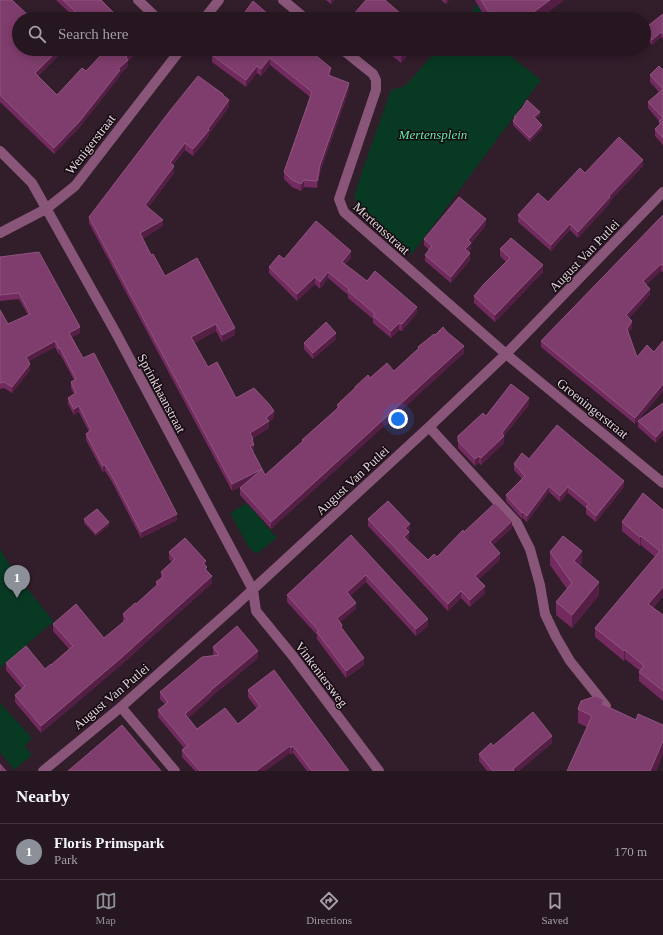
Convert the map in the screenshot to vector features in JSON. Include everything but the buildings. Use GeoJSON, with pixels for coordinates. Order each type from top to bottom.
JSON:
{"type":"FeatureCollection","features":[{"type":"Feature","properties":{"kind":"street"},"geometry":{"type":"LineString","coordinates":[[138,0],[151,12]]}},
{"type":"Feature","properties":{"kind":"street"},"geometry":{"type":"LineString","coordinates":[[210,12],[219,0]]}},
{"type":"Feature","properties":{"kind":"street"},"geometry":{"type":"LineString","coordinates":[[283,0],[298,12]]}},
{"type":"Feature","properties":{"kind":"street","name":"Wenigerstraat"},"geometry":{"type":"LineString","coordinates":[[0,233],[46,209],[74,186],[176,56]]}},
{"type":"Feature","properties":{"kind":"street","name":"Mertensstraat"},"geometry":{"type":"LineString","coordinates":[[350,56],[372,74],[376,80],[376,90],[339,199],[344,212],[506,354]]}},
{"type":"Feature","properties":{"kind":"street","name":"Sprinkhaanstraat"},"geometry":{"type":"LineString","coordinates":[[0,150],[32,183],[116,333],[253,590]]}},
{"type":"Feature","properties":{"kind":"street","name":"August Van Putlei"},"geometry":{"type":"LineString","coordinates":[[43,771],[121,707],[253,590],[429,427],[506,354],[663,192]]}},
{"type":"Feature","properties":{"kind":"street","name":"Groeningerstraat"},"geometry":{"type":"LineString","coordinates":[[506,354],[663,483]]}},
{"type":"Feature","properties":{"kind":"street"},"geometry":{"type":"LineString","coordinates":[[429,427],[517,523],[530,549],[540,586],[545,614],[556,638],[570,661],[606,706]]}},
{"type":"Feature","properties":{"kind":"street","name":"Vinkeniersweg"},"geometry":{"type":"LineString","coordinates":[[253,590],[256,611],[262,620],[292,655],[379,771]]}},
{"type":"Feature","properties":{"kind":"street"},"geometry":{"type":"LineString","coordinates":[[121,707],[175,771]]}},
{"type":"Feature","properties":{"kind":"green space"},"geometry":{"type":"Polygon","coordinates":[[[478,4],[482,12],[471,12],[478,4]]]}},
{"type":"Feature","properties":{"kind":"green space","name":"Mertensplein"},"geometry":{"type":"Polygon","coordinates":[[[432,56],[511,56],[541,80],[412,254],[357,207],[354,197],[391,90],[406,85],[432,56]]]}},
{"type":"Feature","properties":{"kind":"green space"},"geometry":{"type":"Polygon","coordinates":[[[247,503],[277,538],[258,553],[249,548],[230,513],[247,503]]]}},
{"type":"Feature","properties":{"kind":"green space"},"geometry":{"type":"Polygon","coordinates":[[[0,549],[15,573],[54,622],[0,668],[0,549]]]}},
{"type":"Feature","properties":{"kind":"green space"},"geometry":{"type":"Polygon","coordinates":[[[0,703],[32,738],[25,746],[32,755],[14,770],[0,752],[0,703]]]}},
{"type":"Feature","properties":{"kind":"place","name":"Floris Primspark"},"geometry":{"type":"Point","coordinates":[17,598]}}]}
